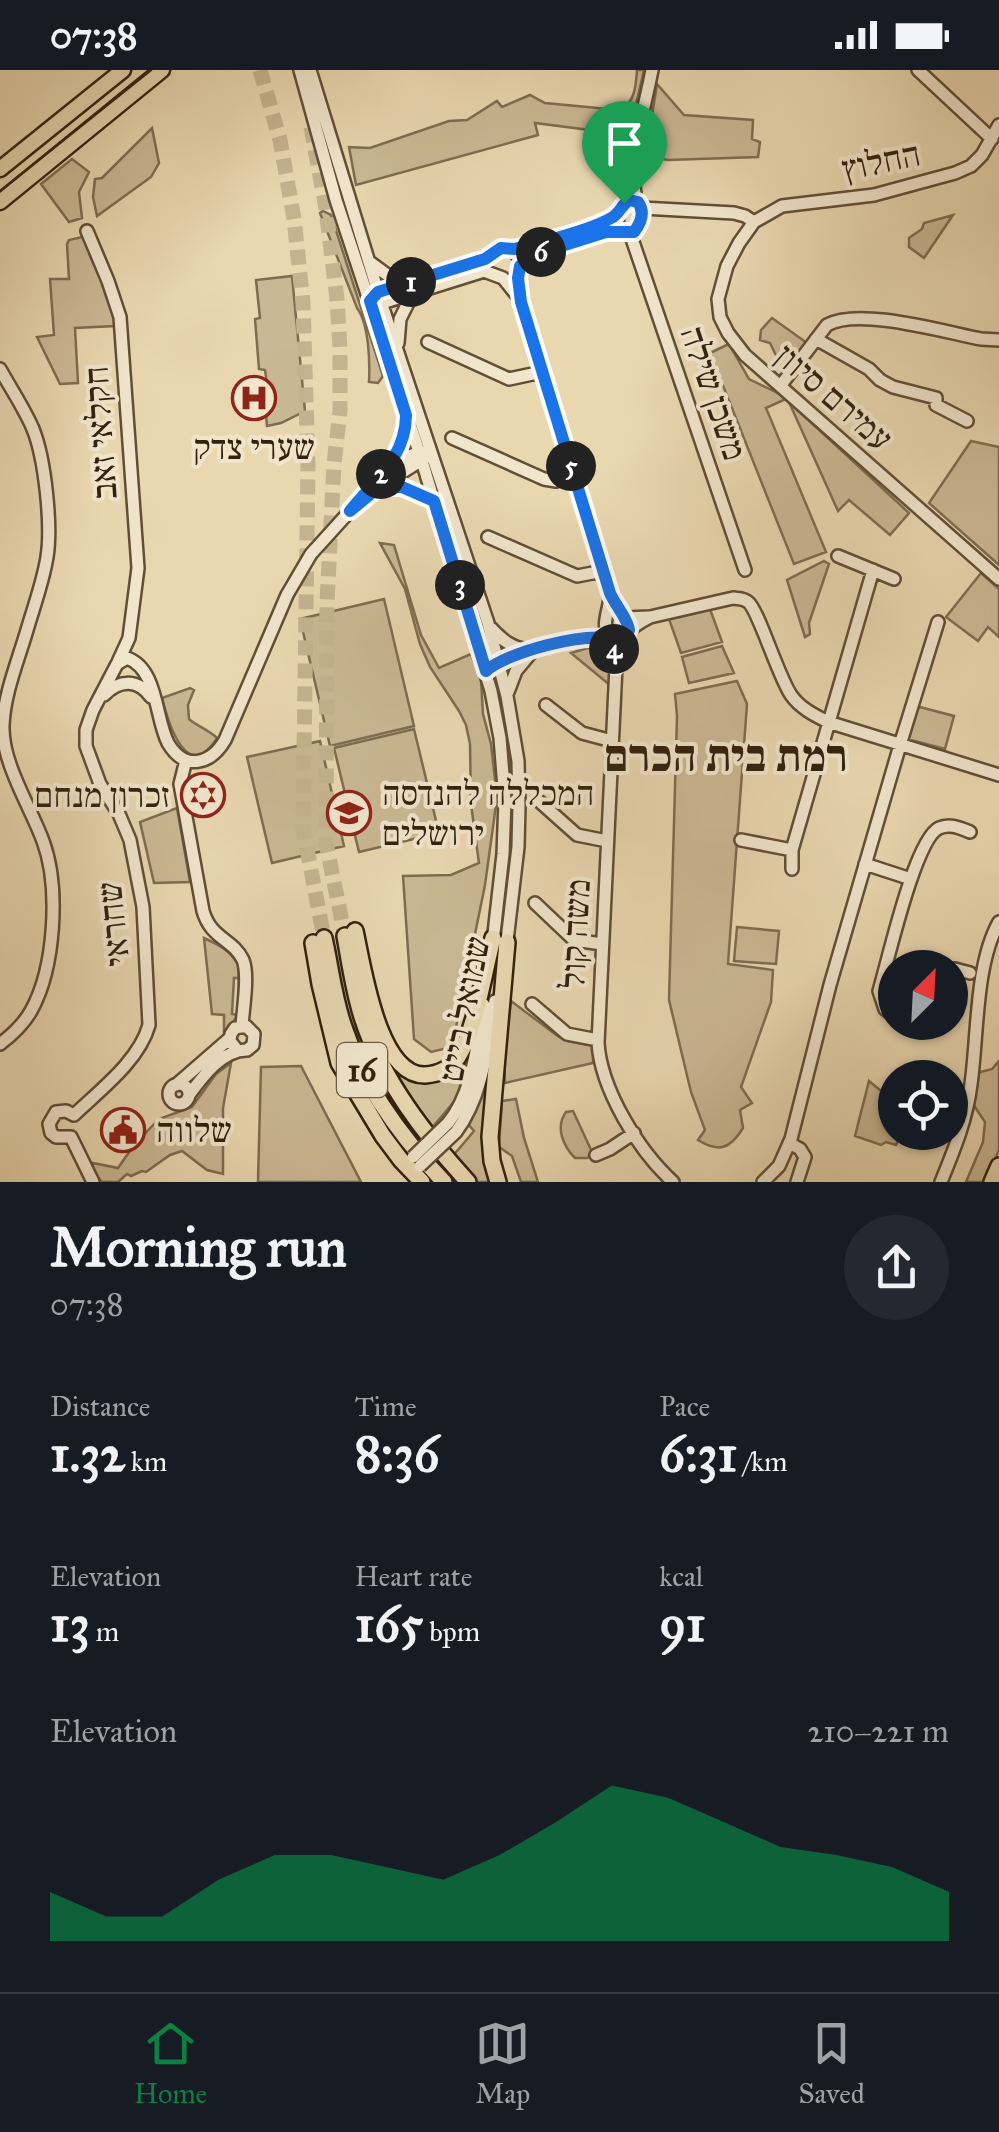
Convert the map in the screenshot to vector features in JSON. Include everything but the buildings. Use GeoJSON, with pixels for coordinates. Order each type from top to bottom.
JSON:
{"type":"FeatureCollection","features":[{"type":"Feature","properties":{"kind":"highway","name":"16"},"geometry":{"type":"LineString","coordinates":[[468,1182],[428,1134],[386,1072],[364,1022],[354,985],[350,933],[392,1055],[411,1072],[428,1075],[446,1069],[458,1056],[500,940]]}},
{"type":"Feature","properties":{"kind":"highway","name":"16"},"geometry":{"type":"LineString","coordinates":[[414,1171],[382,1136],[338,1063],[320,984],[319,940],[356,1058],[391,1118],[444,1182]]}},
{"type":"Feature","properties":{"kind":"highway"},"geometry":{"type":"LineString","coordinates":[[498,1182],[490,1137],[500,940]]}},
{"type":"Feature","properties":{"kind":"highway"},"geometry":{"type":"LineString","coordinates":[[992,1182],[999,1166]]}},
{"type":"Feature","properties":{"kind":"main road"},"geometry":{"type":"LineString","coordinates":[[0,169],[122,70]]}},
{"type":"Feature","properties":{"kind":"main road"},"geometry":{"type":"LineString","coordinates":[[0,202],[162,70]]}},
{"type":"Feature","properties":{"kind":"street","name":"שמואל בייט"},"geometry":{"type":"LineString","coordinates":[[300,70],[336,200],[399,357],[434,501],[486,671],[500,738],[505,800],[500,940]]}},
{"type":"Feature","properties":{"kind":"street","name":"שמואל בייט"},"geometry":{"type":"LineString","coordinates":[[311,70],[368,261],[406,415],[488,623],[507,696],[518,761],[518,848],[470,1077],[452,1128],[414,1171]]}},
{"type":"Feature","properties":{"kind":"street"},"geometry":{"type":"LineString","coordinates":[[376,299],[480,271],[512,277],[538,253],[596,235],[626,232],[639,224],[630,206],[652,70]]}},
{"type":"Feature","properties":{"kind":"street"},"geometry":{"type":"LineString","coordinates":[[918,70],[992,139]]}},
{"type":"Feature","properties":{"kind":"street","name":"החלוץ"},"geometry":{"type":"LineString","coordinates":[[754,222],[782,206],[874,194],[971,166],[999,125]]}},
{"type":"Feature","properties":{"kind":"street"},"geometry":{"type":"LineString","coordinates":[[399,357],[400,319],[412,288],[501,248],[514,249],[603,222],[630,206],[734,212],[754,222]]}},
{"type":"Feature","properties":{"kind":"street","name":"משכן שילה"},"geometry":{"type":"LineString","coordinates":[[630,206],[618,226],[626,232],[745,570]]}},
{"type":"Feature","properties":{"kind":"street","name":"עמירם סיוון"},"geometry":{"type":"LineString","coordinates":[[754,222],[721,281],[718,311],[728,333],[745,355],[999,579]]}},
{"type":"Feature","properties":{"kind":"street","name":"חקלאי זאב"},"geometry":{"type":"LineString","coordinates":[[86,231],[120,317],[138,568],[129,638]]}},
{"type":"Feature","properties":{"kind":"street"},"geometry":{"type":"LineString","coordinates":[[514,249],[520,256],[520,268]]}},
{"type":"Feature","properties":{"kind":"street"},"geometry":{"type":"LineString","coordinates":[[492,255],[490,263],[499,276]]}},
{"type":"Feature","properties":{"kind":"street"},"geometry":{"type":"LineString","coordinates":[[368,261],[412,288]]}},
{"type":"Feature","properties":{"kind":"street","name":"משה קול"},"geometry":{"type":"LineString","coordinates":[[520,268],[521,302],[620,630],[598,1040],[603,1070],[634,1133],[673,1182]]}},
{"type":"Feature","properties":{"kind":"street","name":"משה קול"},"geometry":{"type":"LineString","coordinates":[[499,276],[521,302]]}},
{"type":"Feature","properties":{"kind":"street"},"geometry":{"type":"LineString","coordinates":[[780,385],[836,320],[866,318],[999,340]]}},
{"type":"Feature","properties":{"kind":"street"},"geometry":{"type":"LineString","coordinates":[[816,340],[893,387],[936,398],[936,405],[968,422]]}},
{"type":"Feature","properties":{"kind":"street"},"geometry":{"type":"LineString","coordinates":[[428,342],[509,378],[542,372]]}},
{"type":"Feature","properties":{"kind":"street"},"geometry":{"type":"LineString","coordinates":[[0,369],[37,440],[48,527],[44,571],[6,703],[3,730],[12,765],[45,845],[54,905],[52,936],[34,1004],[14,1033],[0,1044]]}},
{"type":"Feature","properties":{"kind":"street"},"geometry":{"type":"LineString","coordinates":[[129,638],[131,651],[151,687],[168,744],[186,760],[208,759],[220,748],[294,580],[311,554],[386,470],[402,446],[406,415]]}},
{"type":"Feature","properties":{"kind":"street"},"geometry":{"type":"LineString","coordinates":[[452,438],[544,479],[574,474]]}},
{"type":"Feature","properties":{"kind":"street"},"geometry":{"type":"LineString","coordinates":[[386,470],[424,455]]}},
{"type":"Feature","properties":{"kind":"street"},"geometry":{"type":"LineString","coordinates":[[350,511],[424,455]]}},
{"type":"Feature","properties":{"kind":"street"},"geometry":{"type":"LineString","coordinates":[[379,487],[402,487],[434,501]]}},
{"type":"Feature","properties":{"kind":"street"},"geometry":{"type":"LineString","coordinates":[[488,537],[576,576],[603,571]]}},
{"type":"Feature","properties":{"kind":"street"},"geometry":{"type":"LineString","coordinates":[[838,556],[894,578]]}},
{"type":"Feature","properties":{"kind":"street"},"geometry":{"type":"LineString","coordinates":[[792,869],[792,850],[873,570]]}},
{"type":"Feature","properties":{"kind":"street","name":"משה קול"},"geometry":{"type":"LineString","coordinates":[[606,623],[610,593]]}},
{"type":"Feature","properties":{"kind":"street"},"geometry":{"type":"LineString","coordinates":[[486,671],[498,662],[534,650],[620,630],[650,617],[733,598],[745,600],[754,609],[778,674],[808,711],[828,722],[999,775]]}},
{"type":"Feature","properties":{"kind":"street"},"geometry":{"type":"LineString","coordinates":[[582,638],[613,616],[620,630]]}},
{"type":"Feature","properties":{"kind":"street"},"geometry":{"type":"LineString","coordinates":[[762,1182],[779,1166],[789,1143],[830,986],[938,622]]}},
{"type":"Feature","properties":{"kind":"street"},"geometry":{"type":"LineString","coordinates":[[488,623],[509,644],[534,650]]}},
{"type":"Feature","properties":{"kind":"street"},"geometry":{"type":"LineString","coordinates":[[606,623],[604,630],[620,630]]}},
{"type":"Feature","properties":{"kind":"street","name":"שחראי"},"geometry":{"type":"LineString","coordinates":[[74,1116],[138,1048],[148,1032],[150,1015],[143,907],[130,840],[100,784],[86,746],[86,730],[129,638]]}},
{"type":"Feature","properties":{"kind":"street"},"geometry":{"type":"LineString","coordinates":[[507,696],[516,671],[534,650]]}},
{"type":"Feature","properties":{"kind":"street"},"geometry":{"type":"LineString","coordinates":[[138,664],[127,658],[117,664],[118,678],[144,688],[156,705]]}},
{"type":"Feature","properties":{"kind":"street"},"geometry":{"type":"LineString","coordinates":[[94,710],[108,691],[138,678],[138,664]]}},
{"type":"Feature","properties":{"kind":"street"},"geometry":{"type":"LineString","coordinates":[[546,705],[582,733],[612,741]]}},
{"type":"Feature","properties":{"kind":"street"},"geometry":{"type":"LineString","coordinates":[[186,760],[180,784],[202,910],[208,927],[236,951],[244,965],[242,1026]]}},
{"type":"Feature","properties":{"kind":"street"},"geometry":{"type":"LineString","coordinates":[[540,802],[578,836],[607,841]]}},
{"type":"Feature","properties":{"kind":"street"},"geometry":{"type":"LineString","coordinates":[[891,950],[927,838],[950,825],[970,832]]}},
{"type":"Feature","properties":{"kind":"street"},"geometry":{"type":"LineString","coordinates":[[740,840],[792,850]]}},
{"type":"Feature","properties":{"kind":"street"},"geometry":{"type":"LineString","coordinates":[[865,864],[911,880]]}},
{"type":"Feature","properties":{"kind":"street"},"geometry":{"type":"LineString","coordinates":[[535,902],[574,940],[602,944]]}},
{"type":"Feature","properties":{"kind":"street"},"geometry":{"type":"LineString","coordinates":[[941,1182],[968,1106],[986,951],[999,922]]}},
{"type":"Feature","properties":{"kind":"street"},"geometry":{"type":"LineString","coordinates":[[532,1004],[566,1034],[598,1040]]}},
{"type":"Feature","properties":{"kind":"street"},"geometry":{"type":"LineString","coordinates":[[242,1026],[252,1030],[254,1042],[247,1050],[237,1050],[220,1060],[189,1095],[185,1087],[176,1085],[230,1038],[235,1028],[242,1026]]}},
{"type":"Feature","properties":{"kind":"street"},"geometry":{"type":"LineString","coordinates":[[230,1038],[237,1050]]}},
{"type":"Feature","properties":{"kind":"street"},"geometry":{"type":"LineString","coordinates":[[66,1111],[77,1120],[77,1130],[70,1138],[56,1138],[52,1133],[49,1124],[56,1112],[66,1111]]}},
{"type":"Feature","properties":{"kind":"street"},"geometry":{"type":"LineString","coordinates":[[596,1155],[634,1133]]}},
{"type":"Feature","properties":{"kind":"street"},"geometry":{"type":"LineString","coordinates":[[70,1138],[93,1182]]}},
{"type":"Feature","properties":{"kind":"street"},"geometry":{"type":"LineString","coordinates":[[789,1143],[805,1157],[797,1182]]}},
{"type":"Feature","properties":{"kind":"shaded area"},"geometry":{"type":"Polygon","coordinates":[[[637,70],[644,70],[629,135],[535,123],[538,135],[356,185],[349,147],[370,148],[449,121],[467,120],[497,101],[502,107],[530,95],[545,103],[619,110],[631,99],[637,70]]]}},
{"type":"Feature","properties":{"kind":"shaded area"},"geometry":{"type":"Polygon","coordinates":[[[657,84],[684,115],[753,120],[752,139],[760,142],[758,157],[657,158],[644,166],[657,84]]]}},
{"type":"Feature","properties":{"kind":"shaded area"},"geometry":{"type":"Polygon","coordinates":[[[152,128],[159,163],[151,177],[97,216],[95,179],[102,178],[152,128]]]}},
{"type":"Feature","properties":{"kind":"shaded area"},"geometry":{"type":"Polygon","coordinates":[[[72,159],[89,172],[79,192],[82,218],[69,222],[41,184],[72,159]]]}},
{"type":"Feature","properties":{"kind":"shaded area"},"geometry":{"type":"Polygon","coordinates":[[[320,213],[331,215],[383,376],[378,383],[369,382],[364,324],[320,213]]]}},
{"type":"Feature","properties":{"kind":"shaded area"},"geometry":{"type":"Polygon","coordinates":[[[953,215],[924,258],[909,247],[909,238],[924,223],[953,215]]]}},
{"type":"Feature","properties":{"kind":"shaded area"},"geometry":{"type":"Polygon","coordinates":[[[82,237],[112,305],[115,326],[75,328],[78,383],[60,384],[37,337],[54,335],[50,279],[69,279],[67,244],[82,237]]]}},
{"type":"Feature","properties":{"kind":"shaded area"},"geometry":{"type":"Polygon","coordinates":[[[292,276],[305,411],[267,426],[265,406],[270,405],[265,370],[259,369],[256,280],[292,276]]]}},
{"type":"Feature","properties":{"kind":"shaded area"},"geometry":{"type":"Polygon","coordinates":[[[772,318],[807,343],[785,374],[770,343],[760,340],[761,330],[772,318]]]}},
{"type":"Feature","properties":{"kind":"shaded area"},"geometry":{"type":"Polygon","coordinates":[[[729,344],[749,379],[788,398],[766,408],[826,552],[794,564],[710,353],[729,344]]]}},
{"type":"Feature","properties":{"kind":"shaded area"},"geometry":{"type":"Polygon","coordinates":[[[789,402],[909,513],[890,535],[849,500],[838,511],[789,402]]]}},
{"type":"Feature","properties":{"kind":"shaded area"},"geometry":{"type":"Polygon","coordinates":[[[971,441],[999,447],[999,565],[929,503],[971,441]]]}},
{"type":"Feature","properties":{"kind":"shaded area"},"geometry":{"type":"Polygon","coordinates":[[[380,543],[394,545],[421,635],[439,668],[471,654],[481,680],[497,798],[485,885],[452,1047],[431,1052],[414,1039],[403,876],[451,875],[479,863],[471,804],[470,744],[459,711],[430,667],[405,589],[380,543]]]}},
{"type":"Feature","properties":{"kind":"shaded area"},"geometry":{"type":"Polygon","coordinates":[[[824,561],[829,564],[809,623],[810,634],[805,637],[787,580],[824,561]]]}},
{"type":"Feature","properties":{"kind":"shaded area"},"geometry":{"type":"Polygon","coordinates":[[[981,573],[999,589],[999,637],[988,627],[978,641],[946,617],[981,573]]]}},
{"type":"Feature","properties":{"kind":"shaded area"},"geometry":{"type":"Polygon","coordinates":[[[384,599],[414,726],[330,746],[300,619],[384,599]]]}},
{"type":"Feature","properties":{"kind":"shaded area"},"geometry":{"type":"Polygon","coordinates":[[[710,609],[722,642],[681,653],[669,619],[710,609]]]}},
{"type":"Feature","properties":{"kind":"shaded area"},"geometry":{"type":"Polygon","coordinates":[[[608,642],[611,686],[571,653],[608,642]]]}},
{"type":"Feature","properties":{"kind":"shaded area"},"geometry":{"type":"Polygon","coordinates":[[[722,646],[734,673],[689,683],[682,657],[722,646]]]}},
{"type":"Feature","properties":{"kind":"shaded area"},"geometry":{"type":"Polygon","coordinates":[[[737,681],[747,704],[728,964],[773,970],[771,1002],[741,1087],[752,1103],[740,1110],[743,1128],[738,1135],[724,1147],[712,1147],[698,1140],[705,1130],[691,1092],[669,1000],[675,694],[737,681]]]}},
{"type":"Feature","properties":{"kind":"shaded area"},"geometry":{"type":"Polygon","coordinates":[[[194,690],[188,705],[189,719],[217,738],[197,755],[180,745],[162,698],[194,690]]]}},
{"type":"Feature","properties":{"kind":"shaded area"},"geometry":{"type":"Polygon","coordinates":[[[916,706],[954,716],[945,749],[907,739],[916,706]]]}},
{"type":"Feature","properties":{"kind":"shaded area"},"geometry":{"type":"Polygon","coordinates":[[[414,729],[439,833],[359,852],[334,748],[414,729]]]}},
{"type":"Feature","properties":{"kind":"shaded area"},"geometry":{"type":"Polygon","coordinates":[[[320,741],[344,846],[272,863],[247,757],[320,741]]]}},
{"type":"Feature","properties":{"kind":"shaded area"},"geometry":{"type":"Polygon","coordinates":[[[177,808],[190,882],[154,883],[140,822],[177,808]]]}},
{"type":"Feature","properties":{"kind":"shaded area"},"geometry":{"type":"Polygon","coordinates":[[[737,927],[779,931],[776,964],[734,961],[737,927]]]}},
{"type":"Feature","properties":{"kind":"shaded area"},"geometry":{"type":"Polygon","coordinates":[[[204,938],[229,953],[238,963],[242,978],[234,978],[232,1014],[238,1015],[224,1035],[224,1015],[212,1014],[204,938]]]}},
{"type":"Feature","properties":{"kind":"shaded area"},"geometry":{"type":"Polygon","coordinates":[[[511,1001],[559,1037],[593,1046],[593,1063],[505,1083],[511,1001]]]}},
{"type":"Feature","properties":{"kind":"shaded area"},"geometry":{"type":"Polygon","coordinates":[[[472,1039],[457,1098],[431,1129],[391,1066],[419,1082],[439,1080],[472,1039]]]}},
{"type":"Feature","properties":{"kind":"shaded area"},"geometry":{"type":"Polygon","coordinates":[[[999,1061],[999,1150],[985,1182],[966,1182],[983,1142],[985,1122],[973,1104],[977,1073],[992,1069],[999,1061]]]}},
{"type":"Feature","properties":{"kind":"shaded area"},"geometry":{"type":"Polygon","coordinates":[[[231,1063],[223,1108],[223,1174],[207,1170],[182,1151],[146,1172],[127,1174],[118,1182],[102,1182],[92,1171],[93,1163],[118,1168],[159,1119],[192,1107],[216,1074],[231,1063]]]}},
{"type":"Feature","properties":{"kind":"shaded area"},"geometry":{"type":"Polygon","coordinates":[[[301,1066],[361,1182],[258,1182],[261,1067],[301,1066]]]}},
{"type":"Feature","properties":{"kind":"shaded area"},"geometry":{"type":"Polygon","coordinates":[[[869,1081],[878,1088],[878,1144],[855,1136],[869,1081]]]}},
{"type":"Feature","properties":{"kind":"shaded area"},"geometry":{"type":"Polygon","coordinates":[[[489,1083],[484,1145],[489,1182],[474,1182],[452,1157],[474,1131],[468,1124],[489,1083]]]}},
{"type":"Feature","properties":{"kind":"shaded area"},"geometry":{"type":"Polygon","coordinates":[[[516,1099],[538,1182],[521,1182],[512,1156],[499,1147],[502,1101],[516,1099]]]}},
{"type":"Feature","properties":{"kind":"shaded area"},"geometry":{"type":"Polygon","coordinates":[[[573,1111],[593,1154],[587,1158],[575,1158],[562,1136],[563,1118],[566,1112],[573,1111]]]}},
{"type":"Feature","properties":{"kind":"tunnel"},"geometry":{"type":"LineString","coordinates":[[260,70],[280,140],[303,303],[308,465],[303,828],[324,938]]}},
{"type":"Feature","properties":{"kind":"tunnel"},"geometry":{"type":"LineString","coordinates":[[311,127],[326,209],[340,348],[340,411],[327,603],[326,843],[345,936]]}},
{"type":"Feature","properties":{"kind":"tram line"},"geometry":{"type":"LineString","coordinates":[[0,191],[151,70]]}},
{"type":"Feature","properties":{"kind":"place","name":"שערי צדק"},"geometry":{"type":"Point","coordinates":[254,398]}},
{"type":"Feature","properties":{"kind":"place","name":"זכרון מנחם"},"geometry":{"type":"Point","coordinates":[203,795]}},
{"type":"Feature","properties":{"kind":"place","name":"המכללה להנדסה ירושלים"},"geometry":{"type":"Point","coordinates":[349,813]}},
{"type":"Feature","properties":{"kind":"place","name":"שלווה"},"geometry":{"type":"Point","coordinates":[123,1130]}},
{"type":"Feature","properties":{"kind":"district","name":"רמת בית הכרם"},"geometry":{"type":"Point","coordinates":[726,755]}},
{"type":"Feature","properties":{"kind":"route"},"geometry":{"type":"LineString","coordinates":[[633,200],[642,208],[634,232],[606,232],[538,253],[520,266],[518,278],[521,302],[610,593],[629,630],[622,638],[616,666],[612,639],[601,636],[544,647],[498,662],[486,671],[434,501],[402,487],[379,487],[350,511],[396,456],[406,425],[370,301],[378,292],[485,259],[501,248],[514,249],[603,222],[619,212],[624,203],[633,200]]}}]}
